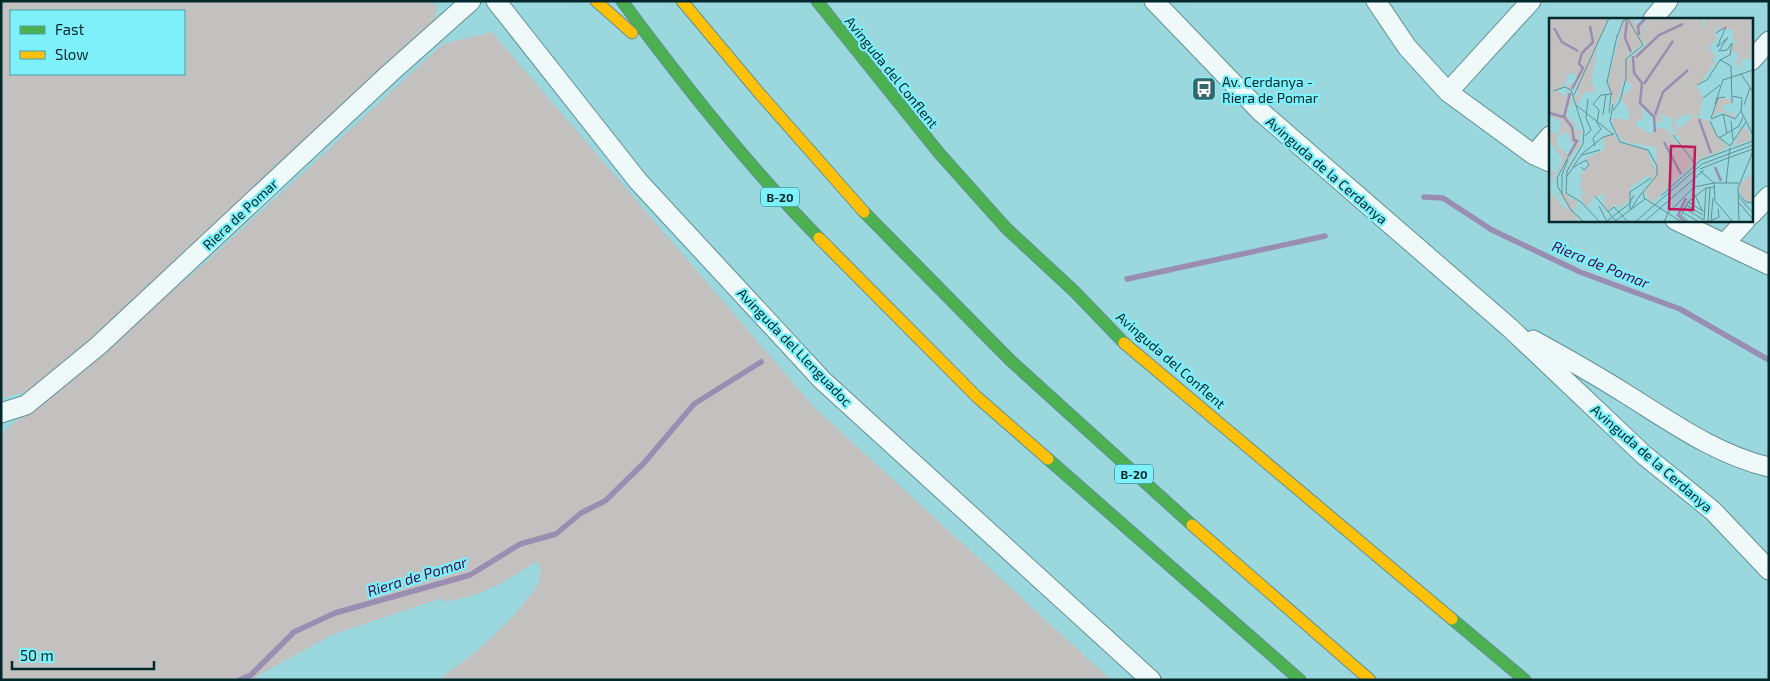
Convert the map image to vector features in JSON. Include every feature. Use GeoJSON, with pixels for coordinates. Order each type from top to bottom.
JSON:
{"type":"FeatureCollection","features":[{"type":"Feature","properties":{"kind":"main road"},"geometry":{"type":"LineString","coordinates":[[596,1],[666,60]]}},
{"type":"Feature","properties":{"kind":"main road","name":"B-20"},"geometry":{"type":"LineString","coordinates":[[622,1],[666,60],[787,204],[977,397],[1300,680]]}},
{"type":"Feature","properties":{"kind":"main road","name":"B-20"},"geometry":{"type":"LineString","coordinates":[[682,1],[791,130],[852,196],[1010,359],[1154,491],[1370,680]]}},
{"type":"Feature","properties":{"kind":"main road"},"geometry":{"type":"LineString","coordinates":[[690,1],[700,24]]}},
{"type":"Feature","properties":{"kind":"main road","name":"Avinguda del Conflent"},"geometry":{"type":"LineString","coordinates":[[817,1],[951,167],[1006,228],[1075,292],[1117,337],[1525,680]]}},
{"type":"Feature","properties":{"kind":"street","name":"Riera de Pomar"},"geometry":{"type":"LineString","coordinates":[[1,413],[26,404],[98,346],[389,74],[471,1]]}},
{"type":"Feature","properties":{"kind":"street","name":"Avinguda del Llenguadoc"},"geometry":{"type":"LineString","coordinates":[[496,1],[638,180],[822,380],[1152,680]]}},
{"type":"Feature","properties":{"kind":"street","name":"Avinguda de la Cerdanya"},"geometry":{"type":"LineString","coordinates":[[1154,1],[1260,111],[1510,328],[1644,455],[1713,511],[1769,570]]}},
{"type":"Feature","properties":{"kind":"street"},"geometry":{"type":"LineString","coordinates":[[1376,1],[1407,47],[1448,92],[1542,158],[1549,139]]}},
{"type":"Feature","properties":{"kind":"street"},"geometry":{"type":"LineString","coordinates":[[1448,92],[1531,1]]}},
{"type":"Feature","properties":{"kind":"street"},"geometry":{"type":"LineString","coordinates":[[1654,18],[1668,1]]}},
{"type":"Feature","properties":{"kind":"street"},"geometry":{"type":"LineString","coordinates":[[1752,60],[1769,41]]}},
{"type":"Feature","properties":{"kind":"street"},"geometry":{"type":"LineString","coordinates":[[1752,214],[1769,196]]}},
{"type":"Feature","properties":{"kind":"street"},"geometry":{"type":"LineString","coordinates":[[1677,221],[1769,265]]}},
{"type":"Feature","properties":{"kind":"street"},"geometry":{"type":"LineString","coordinates":[[1724,243],[1745,221]]}},
{"type":"Feature","properties":{"kind":"street","name":"Avinguda de la Cerdanya"},"geometry":{"type":"LineString","coordinates":[[1510,328],[1590,371],[1687,432],[1749,463],[1769,468]]}},
{"type":"Feature","properties":{"kind":"shaded area"},"geometry":{"type":"Polygon","coordinates":[[[1,1],[432,1],[437,7],[434,20],[197,245],[35,389],[6,397],[1,401],[1,1]]]}},
{"type":"Feature","properties":{"kind":"shaded area"},"geometry":{"type":"Polygon","coordinates":[[[492,32],[813,406],[1111,680],[439,680],[479,649],[514,616],[538,585],[541,569],[536,562],[504,582],[480,593],[456,600],[443,601],[443,598],[334,634],[250,680],[1,680],[1,434],[204,264],[443,44],[492,32]]]}},
{"type":"Feature","properties":{"kind":"waterway","name":"Riera de Pomar"},"geometry":{"type":"LineString","coordinates":[[1424,197],[1443,198],[1492,230],[1580,272],[1680,309],[1769,360]]}},
{"type":"Feature","properties":{"kind":"waterway","name":"Riera de Pomar"},"geometry":{"type":"LineString","coordinates":[[1127,279],[1325,236]]}},
{"type":"Feature","properties":{"kind":"waterway","name":"Riera de Pomar"},"geometry":{"type":"LineString","coordinates":[[239,680],[251,675],[294,632],[335,613],[470,575],[520,544],[556,534],[581,513],[605,501],[644,463],[694,404],[761,362]]}},
{"type":"Feature","properties":{"kind":"traffic: fast"},"geometry":{"type":"LineString","coordinates":[[622,1],[716,123],[766,182],[819,238]]}},
{"type":"Feature","properties":{"kind":"traffic: fast"},"geometry":{"type":"LineString","coordinates":[[817,1],[939,153],[1006,228],[1075,292],[1124,343]]}},
{"type":"Feature","properties":{"kind":"traffic: fast"},"geometry":{"type":"LineString","coordinates":[[864,212],[1010,360],[1192,525]]}},
{"type":"Feature","properties":{"kind":"traffic: fast"},"geometry":{"type":"LineString","coordinates":[[1048,459],[1300,680]]}},
{"type":"Feature","properties":{"kind":"traffic: fast"},"geometry":{"type":"LineString","coordinates":[[1452,619],[1525,680]]}},
{"type":"Feature","properties":{"kind":"traffic: slow"},"geometry":{"type":"LineString","coordinates":[[596,1],[632,33]]}},
{"type":"Feature","properties":{"kind":"traffic: slow"},"geometry":{"type":"LineString","coordinates":[[682,1],[760,94],[864,212]]}},
{"type":"Feature","properties":{"kind":"traffic: slow"},"geometry":{"type":"LineString","coordinates":[[819,238],[977,397],[1048,459]]}},
{"type":"Feature","properties":{"kind":"traffic: slow"},"geometry":{"type":"LineString","coordinates":[[1124,343],[1452,619]]}},
{"type":"Feature","properties":{"kind":"traffic: slow"},"geometry":{"type":"LineString","coordinates":[[1192,525],[1370,680]]}},
{"type":"Feature","properties":{"kind":"place","name":"Av. Cerdanya - Riera de Pomar"},"geometry":{"type":"Point","coordinates":[1204,89]}}]}
